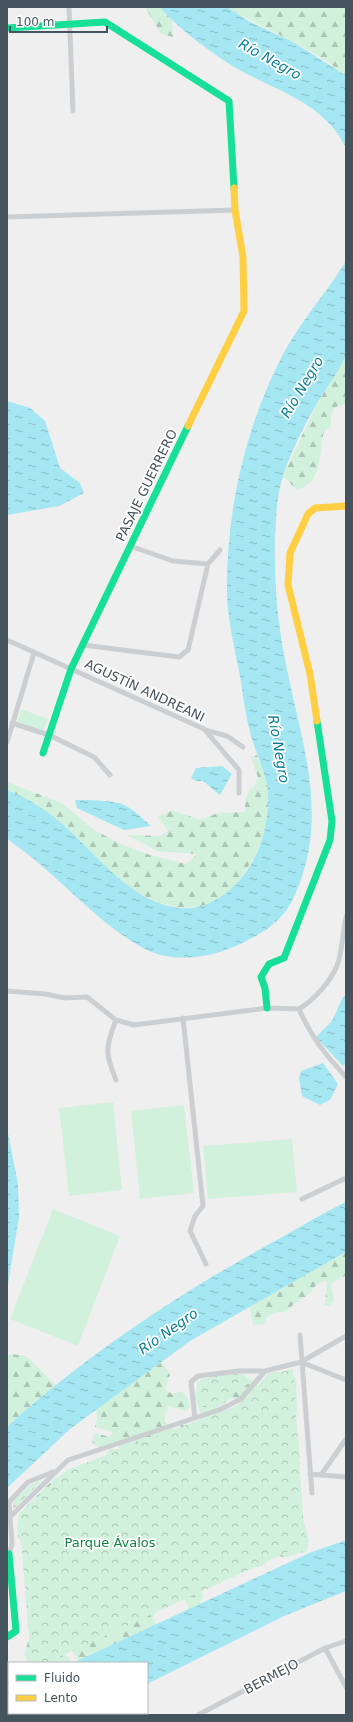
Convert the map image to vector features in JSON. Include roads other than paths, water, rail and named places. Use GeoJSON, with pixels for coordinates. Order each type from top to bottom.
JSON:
{"type":"FeatureCollection","features":[{"type":"Feature","properties":{"kind":"street"},"geometry":{"type":"LineString","coordinates":[[69,7],[73,111]]}},
{"type":"Feature","properties":{"kind":"street"},"geometry":{"type":"LineString","coordinates":[[7,28],[105,22],[229,101],[235,210],[7,217]]}},
{"type":"Feature","properties":{"kind":"street","name":"PASAJE GUERRERO"},"geometry":{"type":"LineString","coordinates":[[43,753],[72,669],[244,311],[243,257],[235,210]]}},
{"type":"Feature","properties":{"kind":"street"},"geometry":{"type":"LineString","coordinates":[[267,1008],[261,977],[269,964],[284,958],[330,840],[332,822],[310,674],[288,585],[290,553],[308,514],[315,508],[346,506]]}},
{"type":"Feature","properties":{"kind":"street"},"geometry":{"type":"LineString","coordinates":[[130,546],[173,561],[208,564]]}},
{"type":"Feature","properties":{"kind":"street"},"geometry":{"type":"LineString","coordinates":[[83,645],[180,657],[188,650],[208,564],[220,550]]}},
{"type":"Feature","properties":{"kind":"street","name":"AGUSTÍN ANDREANI"},"geometry":{"type":"LineString","coordinates":[[7,640],[204,729],[239,770],[239,793]]}},
{"type":"Feature","properties":{"kind":"street"},"geometry":{"type":"LineString","coordinates":[[7,742],[34,653]]}},
{"type":"Feature","properties":{"kind":"street"},"geometry":{"type":"LineString","coordinates":[[12,723],[49,736],[94,757],[110,775]]}},
{"type":"Feature","properties":{"kind":"street"},"geometry":{"type":"LineString","coordinates":[[204,729],[227,736],[243,746]]}},
{"type":"Feature","properties":{"kind":"street"},"geometry":{"type":"LineString","coordinates":[[7,991],[45,994],[65,998],[87,997],[116,1020],[134,1025],[267,1008],[299,1009],[308,1004],[320,992],[337,965],[346,917]]}},
{"type":"Feature","properties":{"kind":"street"},"geometry":{"type":"LineString","coordinates":[[299,1009],[308,1031],[327,1056],[346,1077]]}},
{"type":"Feature","properties":{"kind":"street"},"geometry":{"type":"LineString","coordinates":[[183,1018],[204,1206],[195,1216],[190,1231],[206,1264]]}},
{"type":"Feature","properties":{"kind":"street"},"geometry":{"type":"LineString","coordinates":[[116,1020],[106,1048],[107,1059],[116,1080]]}},
{"type":"Feature","properties":{"kind":"street"},"geometry":{"type":"LineString","coordinates":[[302,1199],[346,1178]]}},
{"type":"Feature","properties":{"kind":"street"},"geometry":{"type":"LineString","coordinates":[[300,1335],[312,1493]]}},
{"type":"Feature","properties":{"kind":"street"},"geometry":{"type":"LineString","coordinates":[[195,1418],[191,1382],[198,1376],[239,1371],[265,1371],[301,1362],[346,1336]]}},
{"type":"Feature","properties":{"kind":"street"},"geometry":{"type":"LineString","coordinates":[[301,1362],[346,1380]]}},
{"type":"Feature","properties":{"kind":"street"},"geometry":{"type":"LineString","coordinates":[[10,1516],[68,1460],[219,1410],[241,1399],[265,1371]]}},
{"type":"Feature","properties":{"kind":"street"},"geometry":{"type":"LineString","coordinates":[[320,1475],[346,1439]]}},
{"type":"Feature","properties":{"kind":"street"},"geometry":{"type":"LineString","coordinates":[[7,1637],[16,1631],[8,1554],[12,1544],[8,1502],[28,1482],[56,1471]]}},
{"type":"Feature","properties":{"kind":"street"},"geometry":{"type":"LineString","coordinates":[[310,1474],[346,1477]]}},
{"type":"Feature","properties":{"kind":"street","name":"BERMEJO"},"geometry":{"type":"LineString","coordinates":[[198,1715],[325,1648],[346,1641]]}},
{"type":"Feature","properties":{"kind":"street"},"geometry":{"type":"LineString","coordinates":[[325,1648],[346,1687]]}},
{"type":"Feature","properties":{"kind":"water","name":"Río Negro"},"geometry":{"type":"Polygon","coordinates":[[[160,7],[227,7],[250,22],[293,42],[346,76],[346,148],[337,133],[326,120],[313,109],[236,68],[217,56],[185,32],[160,7]]]}},
{"type":"Feature","properties":{"kind":"water","name":"Río Negro"},"geometry":{"type":"Polygon","coordinates":[[[346,261],[346,354],[339,369],[310,415],[298,438],[280,487],[276,513],[275,569],[278,614],[290,685],[308,766],[311,793],[312,820],[309,847],[303,873],[294,897],[280,918],[249,940],[214,954],[190,958],[165,956],[141,947],[123,935],[89,909],[41,865],[7,839],[7,790],[23,797],[47,811],[61,822],[104,865],[132,889],[163,905],[180,908],[195,907],[210,903],[235,885],[245,873],[260,846],[267,820],[268,800],[264,775],[245,711],[228,612],[228,560],[230,529],[235,497],[250,434],[273,375],[294,336],[346,261]]]}},
{"type":"Feature","properties":{"kind":"water"},"geometry":{"type":"Polygon","coordinates":[[[7,401],[30,408],[45,421],[60,468],[80,483],[84,493],[59,506],[7,515],[7,401]]]}},
{"type":"Feature","properties":{"kind":"water"},"geometry":{"type":"Polygon","coordinates":[[[222,766],[232,774],[220,795],[203,781],[196,781],[191,778],[196,768],[222,766]]]}},
{"type":"Feature","properties":{"kind":"water"},"geometry":{"type":"Polygon","coordinates":[[[75,800],[120,803],[132,809],[151,826],[124,830],[77,808],[75,800]]]}},
{"type":"Feature","properties":{"kind":"water"},"geometry":{"type":"Polygon","coordinates":[[[346,994],[346,1063],[343,1066],[316,1037],[332,1021],[342,999],[346,994]]]}},
{"type":"Feature","properties":{"kind":"water"},"geometry":{"type":"Polygon","coordinates":[[[323,1063],[338,1084],[330,1100],[320,1105],[302,1096],[299,1078],[301,1071],[323,1063]]]}},
{"type":"Feature","properties":{"kind":"water"},"geometry":{"type":"Polygon","coordinates":[[[7,1128],[18,1184],[19,1217],[7,1290],[7,1128]]]}},
{"type":"Feature","properties":{"kind":"water","name":"Río Negro"},"geometry":{"type":"Polygon","coordinates":[[[346,1202],[346,1252],[190,1341],[70,1429],[7,1488],[7,1427],[37,1401],[100,1351],[167,1305],[236,1263],[346,1202]]]}},
{"type":"Feature","properties":{"kind":"water"},"geometry":{"type":"Polygon","coordinates":[[[346,1540],[346,1591],[284,1616],[148,1684],[148,1662],[75,1662],[309,1553],[346,1540]]]}},
{"type":"Feature","properties":{"kind":"water"},"geometry":{"type":"Polygon","coordinates":[[[7,1691],[8,1714],[66,1714],[63,1715],[7,1715],[7,1691]]]}},
{"type":"Feature","properties":{"kind":"park label","name":"Parque Ávalos"},"geometry":{"type":"Point","coordinates":[110,1542]}}]}
